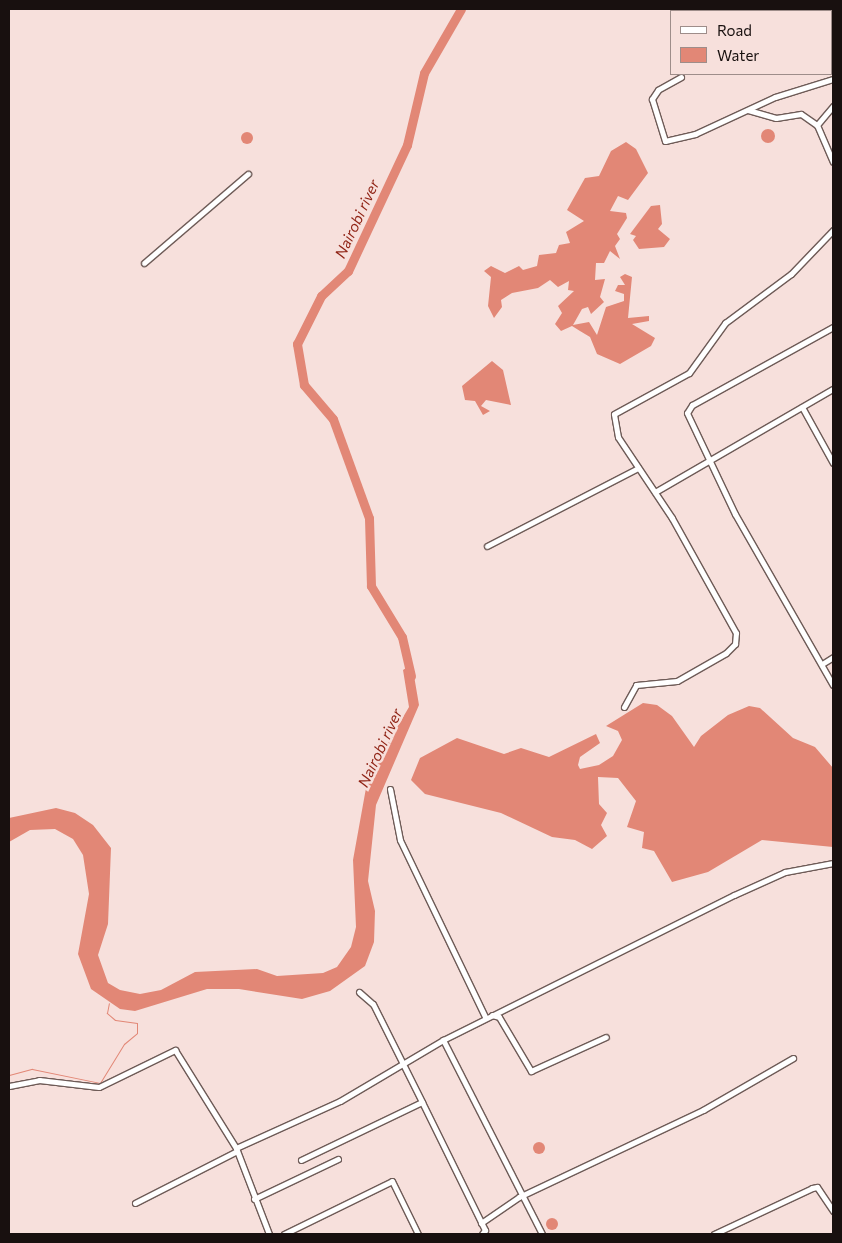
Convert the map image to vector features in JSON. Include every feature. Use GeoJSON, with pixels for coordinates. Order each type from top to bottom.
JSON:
{"type":"FeatureCollection","features":[{"type":"Feature","properties":{"kind":"street"},"geometry":{"type":"LineString","coordinates":[[681,77],[658,90],[652,98],[665,140],[695,134],[748,110],[833,79]]}},
{"type":"Feature","properties":{"kind":"street"},"geometry":{"type":"LineString","coordinates":[[817,125],[833,106]]}},
{"type":"Feature","properties":{"kind":"street"},"geometry":{"type":"LineString","coordinates":[[748,110],[776,118],[801,114],[817,125],[833,162]]}},
{"type":"Feature","properties":{"kind":"street"},"geometry":{"type":"LineString","coordinates":[[144,263],[248,174]]}},
{"type":"Feature","properties":{"kind":"street"},"geometry":{"type":"LineString","coordinates":[[624,708],[636,685],[677,681],[726,653],[736,638],[733,624],[655,492],[618,437],[613,419],[618,410],[689,373],[724,323],[791,274],[833,230]]}},
{"type":"Feature","properties":{"kind":"street"},"geometry":{"type":"LineString","coordinates":[[833,327],[689,408],[688,419],[709,462],[833,685]]}},
{"type":"Feature","properties":{"kind":"street"},"geometry":{"type":"LineString","coordinates":[[655,492],[833,389]]}},
{"type":"Feature","properties":{"kind":"street"},"geometry":{"type":"LineString","coordinates":[[802,407],[833,463]]}},
{"type":"Feature","properties":{"kind":"street"},"geometry":{"type":"LineString","coordinates":[[486,546],[638,468]]}},
{"type":"Feature","properties":{"kind":"street"},"geometry":{"type":"LineString","coordinates":[[822,664],[833,657]]}},
{"type":"Feature","properties":{"kind":"street"},"geometry":{"type":"LineString","coordinates":[[390,789],[400,840],[485,1017]]}},
{"type":"Feature","properties":{"kind":"street"},"geometry":{"type":"LineString","coordinates":[[135,1203],[237,1150],[340,1101],[402,1063],[485,1017],[741,892],[801,867],[833,863]]}},
{"type":"Feature","properties":{"kind":"street"},"geometry":{"type":"LineString","coordinates":[[359,992],[373,1004],[481,1223],[482,1234]]}},
{"type":"Feature","properties":{"kind":"street"},"geometry":{"type":"LineString","coordinates":[[492,1015],[499,1017],[532,1071],[606,1037]]}},
{"type":"Feature","properties":{"kind":"street"},"geometry":{"type":"LineString","coordinates":[[443,1040],[542,1234]]}},
{"type":"Feature","properties":{"kind":"street"},"geometry":{"type":"LineString","coordinates":[[9,1086],[39,1080],[99,1087],[175,1050],[237,1150],[254,1199],[269,1234]]}},
{"type":"Feature","properties":{"kind":"street"},"geometry":{"type":"LineString","coordinates":[[481,1223],[494,1211],[525,1198],[703,1110],[793,1058]]}},
{"type":"Feature","properties":{"kind":"street"},"geometry":{"type":"LineString","coordinates":[[301,1160],[422,1102]]}},
{"type":"Feature","properties":{"kind":"street"},"geometry":{"type":"LineString","coordinates":[[254,1199],[338,1159]]}},
{"type":"Feature","properties":{"kind":"street"},"geometry":{"type":"LineString","coordinates":[[284,1234],[392,1181],[418,1234]]}},
{"type":"Feature","properties":{"kind":"street"},"geometry":{"type":"LineString","coordinates":[[714,1234],[817,1187],[833,1212]]}},
{"type":"Feature","properties":{"kind":"water"},"geometry":{"type":"Polygon","coordinates":[[[768,129],[773,131],[775,136],[773,141],[768,143],[763,141],[761,136],[763,131],[768,129]]]}},
{"type":"Feature","properties":{"kind":"water"},"geometry":{"type":"Polygon","coordinates":[[[245,132],[249,132],[253,138],[249,144],[245,144],[241,140],[241,136],[245,132]]]}},
{"type":"Feature","properties":{"kind":"water"},"geometry":{"type":"Polygon","coordinates":[[[626,142],[636,149],[648,173],[628,200],[618,196],[610,211],[626,213],[627,218],[617,234],[620,239],[615,246],[620,259],[610,251],[604,263],[596,263],[595,280],[605,279],[600,297],[604,302],[591,314],[588,307],[582,309],[573,325],[589,322],[597,335],[606,307],[624,301],[624,294],[615,291],[618,285],[625,285],[620,277],[625,274],[632,277],[628,318],[649,316],[649,321],[632,324],[655,338],[651,346],[620,364],[597,354],[590,337],[572,326],[561,331],[555,324],[562,313],[558,306],[574,291],[568,290],[569,281],[558,287],[550,280],[538,288],[512,293],[501,300],[502,307],[494,318],[488,306],[491,277],[484,271],[491,266],[505,273],[519,266],[523,270],[537,266],[539,255],[556,253],[559,245],[570,243],[566,232],[584,221],[567,210],[585,178],[599,176],[611,151],[626,142]]]}},
{"type":"Feature","properties":{"kind":"water"},"geometry":{"type":"Polygon","coordinates":[[[660,205],[662,224],[658,229],[670,239],[664,247],[639,249],[633,240],[636,236],[630,234],[651,206],[660,205]]]}},
{"type":"Feature","properties":{"kind":"water"},"geometry":{"type":"Polygon","coordinates":[[[492,361],[503,370],[511,405],[486,400],[481,406],[490,411],[483,415],[475,401],[465,400],[462,386],[492,361]]]}},
{"type":"Feature","properties":{"kind":"water"},"geometry":{"type":"Polygon","coordinates":[[[412,664],[419,705],[376,805],[368,881],[375,911],[374,942],[365,966],[330,991],[302,999],[239,989],[207,989],[135,1011],[120,1009],[91,989],[78,954],[89,894],[83,855],[73,839],[55,829],[30,830],[9,842],[9,818],[56,808],[75,813],[93,825],[111,848],[108,924],[98,955],[108,983],[120,990],[140,994],[161,990],[195,972],[257,969],[277,976],[323,973],[337,967],[351,947],[356,927],[353,860],[368,777],[409,707],[403,670],[412,664]]]}},
{"type":"Feature","properties":{"kind":"water"},"geometry":{"type":"Polygon","coordinates":[[[643,703],[657,705],[672,716],[694,747],[701,736],[728,715],[749,706],[760,708],[793,738],[815,747],[833,768],[833,847],[762,840],[708,872],[672,882],[654,851],[642,848],[644,832],[627,827],[636,801],[618,778],[598,777],[599,804],[607,813],[601,825],[607,836],[592,849],[575,840],[552,837],[501,813],[425,794],[411,780],[420,758],[457,738],[504,754],[521,748],[549,757],[596,734],[600,743],[580,757],[578,765],[580,769],[599,765],[613,756],[622,740],[618,731],[606,726],[643,703]]]}},
{"type":"Feature","properties":{"kind":"water"},"geometry":{"type":"Polygon","coordinates":[[[537,1142],[541,1142],[545,1148],[541,1154],[537,1154],[533,1150],[533,1146],[537,1142]]]}},
{"type":"Feature","properties":{"kind":"water"},"geometry":{"type":"Polygon","coordinates":[[[550,1218],[554,1218],[558,1224],[554,1230],[550,1230],[546,1226],[546,1222],[550,1218]]]}},
{"type":"Feature","properties":{"kind":"waterway","name":"Nairobi river"},"geometry":{"type":"LineString","coordinates":[[411,676],[402,637],[371,586],[369,518],[333,419],[304,385],[297,344],[321,296],[348,271],[407,145],[424,73],[461,9]]}},
{"type":"Feature","properties":{"kind":"waterway"},"geometry":{"type":"LineString","coordinates":[[9,1075],[32,1069],[100,1083],[124,1044],[137,1033],[137,1023],[115,1020],[107,1013],[109,1003]]}}]}
